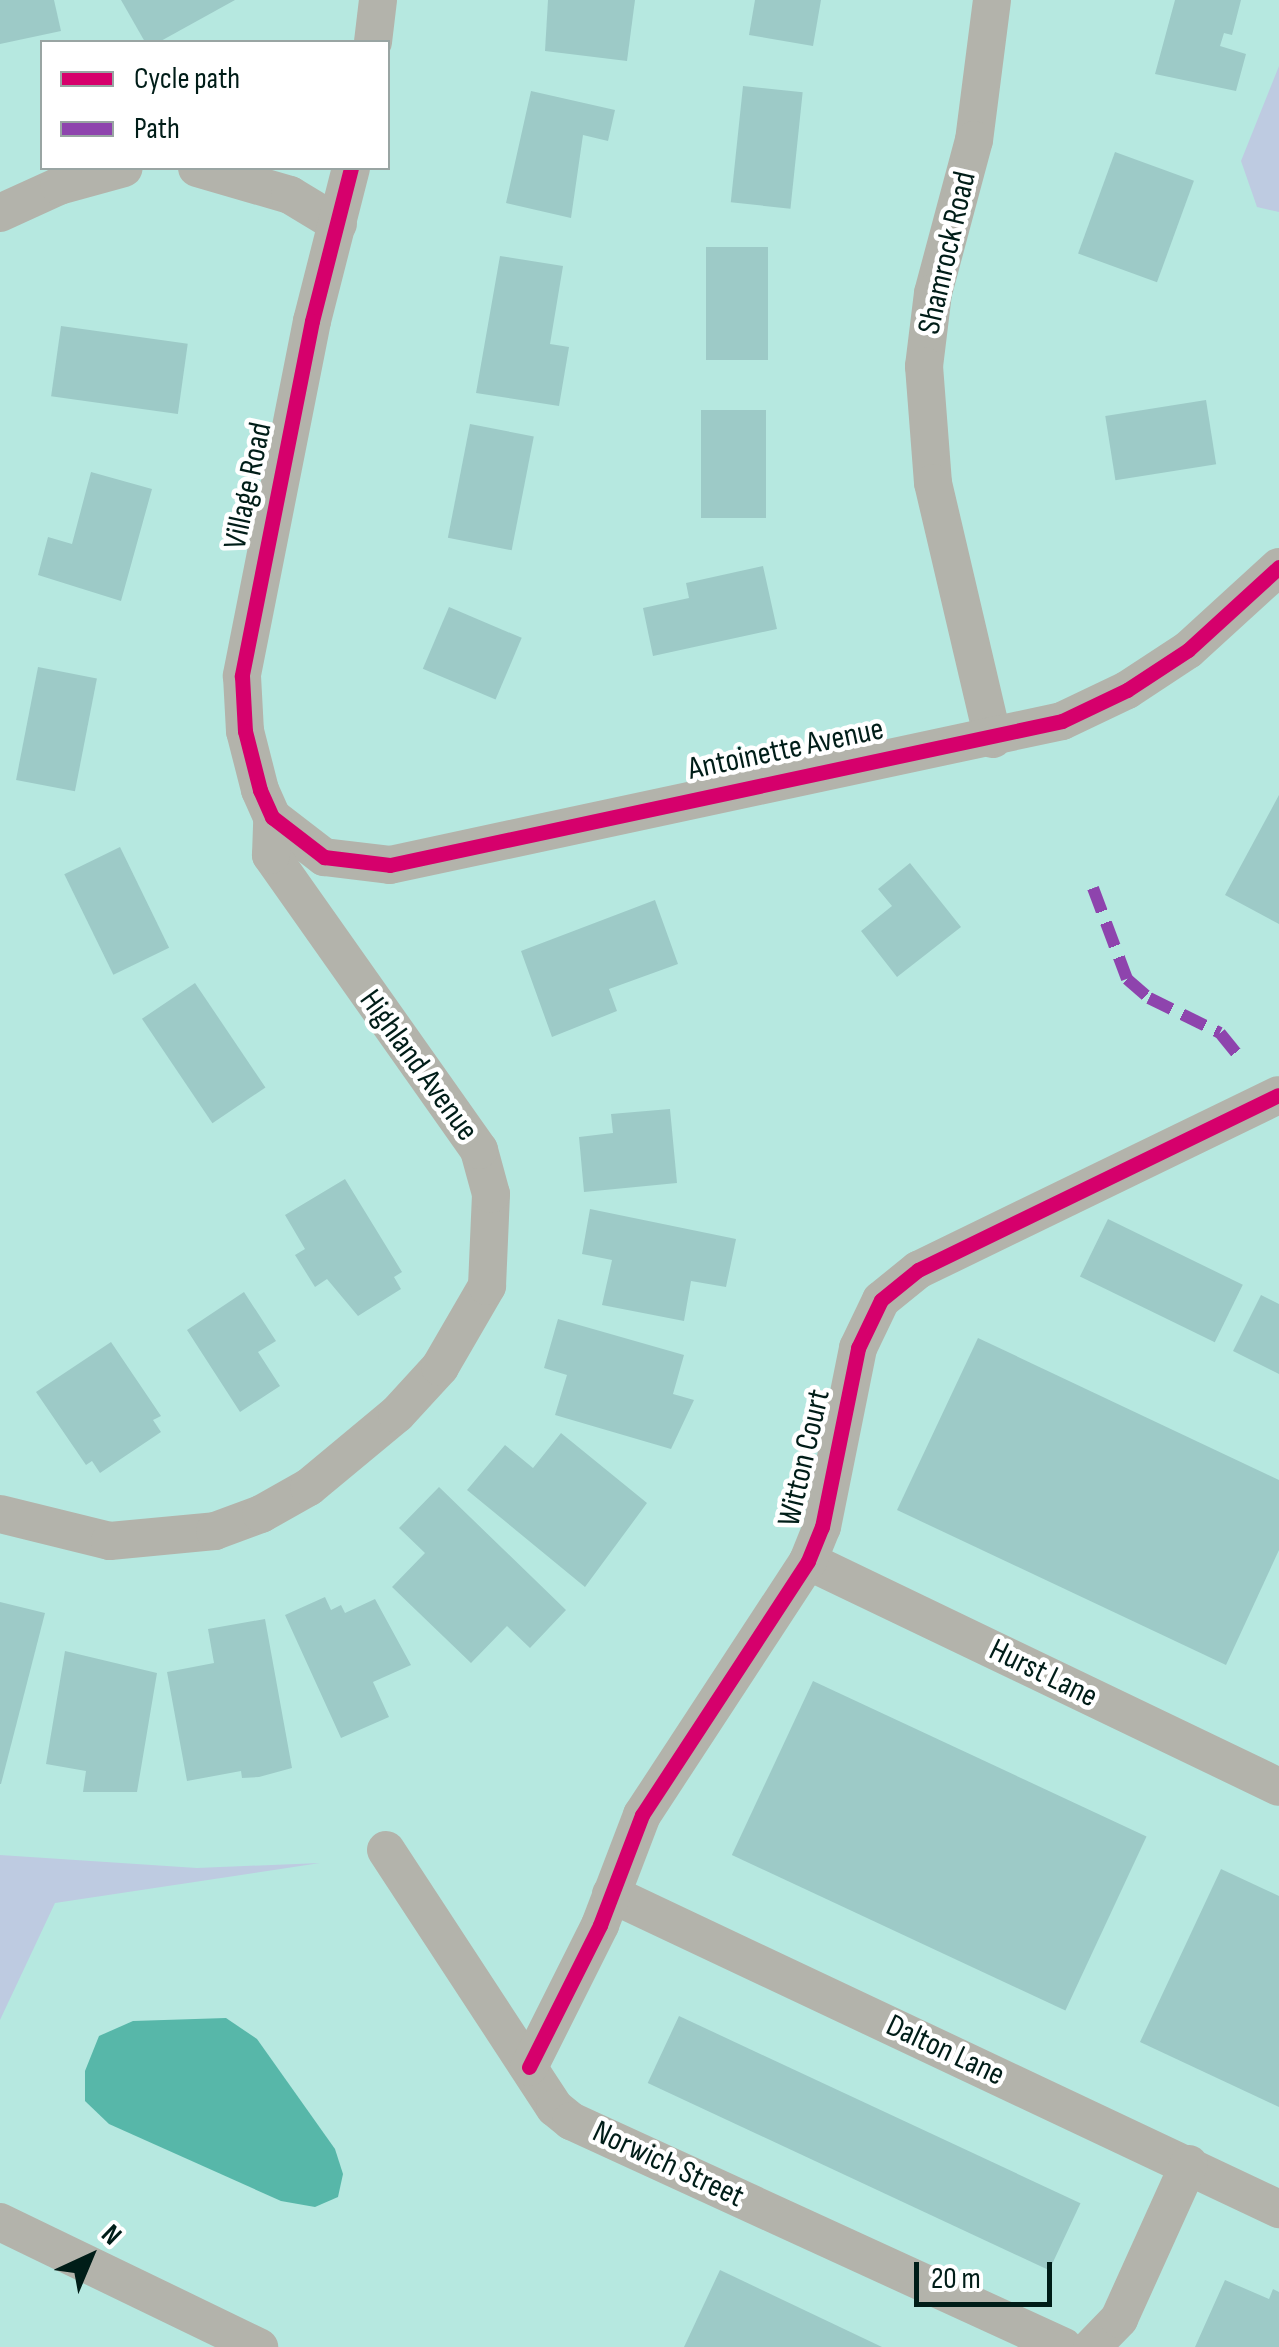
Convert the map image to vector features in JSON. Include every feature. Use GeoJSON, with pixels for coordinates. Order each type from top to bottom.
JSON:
{"type":"FeatureCollection","features":[{"type":"Feature","properties":{"kind":"street"},"geometry":{"type":"LineString","coordinates":[[372,40],[378,0]]}},
{"type":"Feature","properties":{"kind":"street","name":"Shamrock Road"},"geometry":{"type":"LineString","coordinates":[[992,0],[974,140],[933,294],[924,366],[932,483],[993,740]]}},
{"type":"Feature","properties":{"kind":"street"},"geometry":{"type":"LineString","coordinates":[[0,213],[59,186],[117,170]]}},
{"type":"Feature","properties":{"kind":"street"},"geometry":{"type":"LineString","coordinates":[[205,170],[290,195],[338,224]]}},
{"type":"Feature","properties":{"kind":"street","name":"Village Road"},"geometry":{"type":"LineString","coordinates":[[272,816],[244,731],[242,676],[304,358],[351,170]]}},
{"type":"Feature","properties":{"kind":"street","name":"Antoinette Avenue"},"geometry":{"type":"LineString","coordinates":[[272,816],[324,857],[390,865],[859,762],[993,740],[1062,720],[1128,690],[1188,650],[1279,568]]}},
{"type":"Feature","properties":{"kind":"street","name":"Highland Avenue"},"geometry":{"type":"LineString","coordinates":[[0,1514],[110,1541],[215,1531],[261,1514],[309,1487],[397,1414],[440,1368],[487,1286],[490,1194],[479,1150],[270,855],[272,816]]}},
{"type":"Feature","properties":{"kind":"street","name":"Witton Court"},"geometry":{"type":"LineString","coordinates":[[529,2067],[611,1894],[642,1815],[808,1561],[822,1527],[858,1348],[881,1300],[897,1284],[1278,1095]]}},
{"type":"Feature","properties":{"kind":"street","name":"Hurst Lane"},"geometry":{"type":"LineString","coordinates":[[808,1561],[1279,1787]]}},
{"type":"Feature","properties":{"kind":"street","name":"Norwich Street"},"geometry":{"type":"LineString","coordinates":[[386,1850],[529,2067],[571,2120],[1064,2347]]}},
{"type":"Feature","properties":{"kind":"street","name":"Dalton Lane"},"geometry":{"type":"LineString","coordinates":[[611,1894],[1279,2209]]}},
{"type":"Feature","properties":{"kind":"street"},"geometry":{"type":"LineString","coordinates":[[1092,2347],[1120,2319],[1189,2164]]}},
{"type":"Feature","properties":{"kind":"street"},"geometry":{"type":"LineString","coordinates":[[0,2222],[259,2347]]}},
{"type":"Feature","properties":{"kind":"shaded area"},"geometry":{"type":"Polygon","coordinates":[[[1279,66],[1279,212],[1257,207],[1241,161],[1279,66]]]}},
{"type":"Feature","properties":{"kind":"shaded area"},"geometry":{"type":"Polygon","coordinates":[[[0,1855],[197,1868],[320,1863],[55,1903],[0,2020],[0,1855]]]}},
{"type":"Feature","properties":{"kind":"shaded area"},"geometry":{"type":"Polygon","coordinates":[[[226,2018],[257,2039],[335,2149],[343,2174],[338,2197],[315,2207],[281,2201],[109,2124],[85,2101],[85,2071],[99,2036],[133,2021],[226,2018]]]}},
{"type":"Feature","properties":{"kind":"building"},"geometry":{"type":"Polygon","coordinates":[[[0,0],[54,0],[61,31],[0,44],[0,0]]]}},
{"type":"Feature","properties":{"kind":"building"},"geometry":{"type":"Polygon","coordinates":[[[121,0],[235,0],[163,40],[144,40],[121,0]]]}},
{"type":"Feature","properties":{"kind":"building"},"geometry":{"type":"Polygon","coordinates":[[[548,0],[635,0],[627,61],[545,51],[548,0]]]}},
{"type":"Feature","properties":{"kind":"building"},"geometry":{"type":"Polygon","coordinates":[[[755,0],[821,0],[813,46],[749,35],[755,0]]]}},
{"type":"Feature","properties":{"kind":"building"},"geometry":{"type":"Polygon","coordinates":[[[1175,0],[1241,0],[1232,35],[1224,33],[1220,46],[1246,54],[1236,91],[1155,74],[1175,0]]]}},
{"type":"Feature","properties":{"kind":"building"},"geometry":{"type":"Polygon","coordinates":[[[743,86],[803,92],[790,209],[731,202],[743,86]]]}},
{"type":"Feature","properties":{"kind":"building"},"geometry":{"type":"Polygon","coordinates":[[[531,91],[615,110],[608,141],[583,135],[571,218],[506,203],[531,91]]]}},
{"type":"Feature","properties":{"kind":"building"},"geometry":{"type":"Polygon","coordinates":[[[1115,152],[1194,181],[1157,282],[1078,253],[1115,152]]]}},
{"type":"Feature","properties":{"kind":"building"},"geometry":{"type":"Polygon","coordinates":[[[706,247],[768,247],[768,360],[706,360],[706,247]]]}},
{"type":"Feature","properties":{"kind":"building"},"geometry":{"type":"Polygon","coordinates":[[[500,256],[563,266],[550,344],[569,347],[559,406],[476,393],[500,256]]]}},
{"type":"Feature","properties":{"kind":"building"},"geometry":{"type":"Polygon","coordinates":[[[61,326],[188,344],[178,414],[51,396],[61,326]]]}},
{"type":"Feature","properties":{"kind":"building"},"geometry":{"type":"Polygon","coordinates":[[[1206,400],[1216,464],[1115,480],[1105,416],[1206,400]]]}},
{"type":"Feature","properties":{"kind":"building"},"geometry":{"type":"Polygon","coordinates":[[[701,410],[766,410],[766,518],[701,518],[701,410]]]}},
{"type":"Feature","properties":{"kind":"building"},"geometry":{"type":"Polygon","coordinates":[[[470,424],[534,436],[512,550],[448,538],[470,424]]]}},
{"type":"Feature","properties":{"kind":"building"},"geometry":{"type":"Polygon","coordinates":[[[91,472],[152,489],[121,601],[38,575],[48,537],[72,544],[91,472]]]}},
{"type":"Feature","properties":{"kind":"building"},"geometry":{"type":"Polygon","coordinates":[[[763,566],[777,629],[653,656],[643,608],[689,598],[686,583],[763,566]]]}},
{"type":"Feature","properties":{"kind":"building"},"geometry":{"type":"Polygon","coordinates":[[[449,607],[522,638],[496,700],[423,669],[449,607]]]}},
{"type":"Feature","properties":{"kind":"building"},"geometry":{"type":"Polygon","coordinates":[[[38,667],[97,678],[75,791],[16,780],[38,667]]]}},
{"type":"Feature","properties":{"kind":"building"},"geometry":{"type":"Polygon","coordinates":[[[1279,795],[1279,924],[1225,895],[1279,795]]]}},
{"type":"Feature","properties":{"kind":"building"},"geometry":{"type":"Polygon","coordinates":[[[120,847],[169,948],[113,975],[64,874],[120,847]]]}},
{"type":"Feature","properties":{"kind":"building"},"geometry":{"type":"Polygon","coordinates":[[[910,863],[961,927],[897,977],[861,931],[892,906],[878,889],[910,863]]]}},
{"type":"Feature","properties":{"kind":"building"},"geometry":{"type":"Polygon","coordinates":[[[655,900],[678,964],[609,989],[617,1011],[552,1037],[521,951],[655,900]]]}},
{"type":"Feature","properties":{"kind":"building"},"geometry":{"type":"Polygon","coordinates":[[[195,983],[265,1087],[212,1123],[142,1019],[195,983]]]}},
{"type":"Feature","properties":{"kind":"building"},"geometry":{"type":"Polygon","coordinates":[[[670,1109],[677,1183],[584,1192],[579,1137],[613,1133],[611,1114],[670,1109]]]}},
{"type":"Feature","properties":{"kind":"building"},"geometry":{"type":"Polygon","coordinates":[[[345,1179],[402,1272],[394,1277],[401,1289],[358,1316],[327,1279],[315,1287],[295,1255],[305,1249],[285,1215],[345,1179]]]}},
{"type":"Feature","properties":{"kind":"building"},"geometry":{"type":"Polygon","coordinates":[[[590,1209],[736,1239],[726,1287],[691,1281],[684,1321],[602,1305],[612,1260],[582,1254],[590,1209]]]}},
{"type":"Feature","properties":{"kind":"building"},"geometry":{"type":"Polygon","coordinates":[[[1108,1219],[1243,1285],[1215,1342],[1080,1277],[1108,1219]]]}},
{"type":"Feature","properties":{"kind":"building"},"geometry":{"type":"Polygon","coordinates":[[[244,1292],[276,1341],[258,1352],[280,1386],[240,1412],[187,1330],[244,1292]]]}},
{"type":"Feature","properties":{"kind":"building"},"geometry":{"type":"Polygon","coordinates":[[[1261,1295],[1279,1304],[1279,1374],[1233,1351],[1261,1295]]]}},
{"type":"Feature","properties":{"kind":"building"},"geometry":{"type":"Polygon","coordinates":[[[558,1319],[684,1355],[673,1394],[694,1400],[671,1449],[555,1415],[567,1375],[544,1368],[558,1319]]]}},
{"type":"Feature","properties":{"kind":"building"},"geometry":{"type":"Polygon","coordinates":[[[978,1338],[1279,1480],[1279,1550],[1226,1665],[897,1510],[978,1338]]]}},
{"type":"Feature","properties":{"kind":"building"},"geometry":{"type":"Polygon","coordinates":[[[111,1342],[161,1416],[153,1420],[161,1432],[100,1473],[92,1461],[86,1465],[36,1392],[111,1342]]]}},
{"type":"Feature","properties":{"kind":"building"},"geometry":{"type":"Polygon","coordinates":[[[561,1433],[647,1503],[585,1587],[467,1490],[505,1445],[533,1468],[561,1433]]]}},
{"type":"Feature","properties":{"kind":"building"},"geometry":{"type":"Polygon","coordinates":[[[439,1487],[566,1610],[530,1648],[507,1626],[471,1663],[392,1587],[425,1553],[399,1528],[439,1487]]]}},
{"type":"Feature","properties":{"kind":"building"},"geometry":{"type":"Polygon","coordinates":[[[325,1597],[331,1610],[341,1605],[345,1613],[375,1599],[411,1665],[373,1682],[389,1717],[341,1738],[285,1615],[325,1597]]]}},
{"type":"Feature","properties":{"kind":"building"},"geometry":{"type":"Polygon","coordinates":[[[0,1602],[45,1613],[1,1784],[0,1784],[0,1602]]]}},
{"type":"Feature","properties":{"kind":"building"},"geometry":{"type":"Polygon","coordinates":[[[265,1619],[292,1768],[259,1777],[242,1778],[241,1771],[187,1781],[167,1672],[214,1663],[208,1629],[265,1619]]]}},
{"type":"Feature","properties":{"kind":"building"},"geometry":{"type":"Polygon","coordinates":[[[65,1651],[157,1673],[137,1792],[83,1792],[86,1771],[46,1764],[65,1651]]]}},
{"type":"Feature","properties":{"kind":"building"},"geometry":{"type":"Polygon","coordinates":[[[813,1681],[1147,1837],[1065,2011],[732,1855],[813,1681]]]}},
{"type":"Feature","properties":{"kind":"building"},"geometry":{"type":"Polygon","coordinates":[[[1221,1869],[1279,1896],[1279,2107],[1140,2042],[1221,1869]]]}},
{"type":"Feature","properties":{"kind":"building"},"geometry":{"type":"Polygon","coordinates":[[[679,2016],[1080,2203],[1049,2270],[648,2083],[679,2016]]]}},
{"type":"Feature","properties":{"kind":"building"},"geometry":{"type":"Polygon","coordinates":[[[720,2270],[882,2347],[684,2347],[720,2270]]]}},
{"type":"Feature","properties":{"kind":"building"},"geometry":{"type":"Polygon","coordinates":[[[1225,2280],[1269,2299],[1273,2289],[1279,2292],[1279,2347],[1195,2347],[1225,2280]]]}},
{"type":"Feature","properties":{"kind":"marked path"},"geometry":{"type":"LineString","coordinates":[[1093,888],[1127,979],[1149,998],[1220,1033],[1243,1061]]}},
{"type":"Feature","properties":{"kind":"cycle path"},"geometry":{"type":"LineString","coordinates":[[350,170],[312,321],[242,676],[245,731],[260,790],[272,817],[324,857],[390,865],[1062,721],[1127,690],[1188,650],[1279,567]]}},
{"type":"Feature","properties":{"kind":"cycle path"},"geometry":{"type":"LineString","coordinates":[[529,2067],[600,1925],[642,1815],[808,1561],[822,1527],[858,1348],[881,1300],[918,1270],[1278,1095]]}}]}
